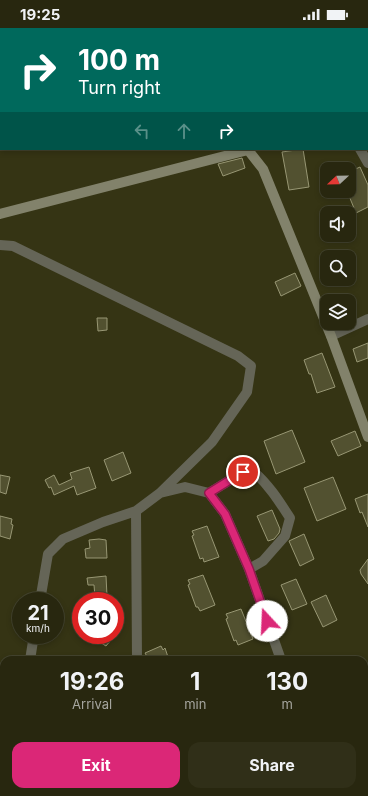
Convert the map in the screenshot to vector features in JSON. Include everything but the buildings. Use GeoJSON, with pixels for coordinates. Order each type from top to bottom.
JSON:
{"type":"FeatureCollection","features":[{"type":"Feature","properties":{"kind":"street"},"geometry":{"type":"LineString","coordinates":[[0,214],[245,150]]}},
{"type":"Feature","properties":{"kind":"street"},"geometry":{"type":"LineString","coordinates":[[250,150],[263,169],[331,336],[368,437]]}},
{"type":"Feature","properties":{"kind":"street"},"geometry":{"type":"LineString","coordinates":[[361,150],[368,163]]}},
{"type":"Feature","properties":{"kind":"street"},"geometry":{"type":"LineString","coordinates":[[0,245],[13,246],[238,356],[251,366],[247,392],[212,442],[160,493],[136,511],[62,539],[48,554],[42,592]]}},
{"type":"Feature","properties":{"kind":"street"},"geometry":{"type":"LineString","coordinates":[[331,336],[368,319]]}},
{"type":"Feature","properties":{"kind":"street"},"geometry":{"type":"LineString","coordinates":[[209,493],[243,472],[254,472],[264,480],[290,518],[285,536],[263,561],[249,569]]}},
{"type":"Feature","properties":{"kind":"street"},"geometry":{"type":"LineString","coordinates":[[160,493],[185,487],[209,493],[225,514],[249,569],[280,656]]}},
{"type":"Feature","properties":{"kind":"street"},"geometry":{"type":"LineString","coordinates":[[136,511],[137,656]]}},
{"type":"Feature","properties":{"kind":"street"},"geometry":{"type":"LineString","coordinates":[[31,656],[33,644]]}},
{"type":"Feature","properties":{"kind":"route"},"geometry":{"type":"LineString","coordinates":[[243,472],[209,493],[225,514],[249,569],[267,621]]}}]}
